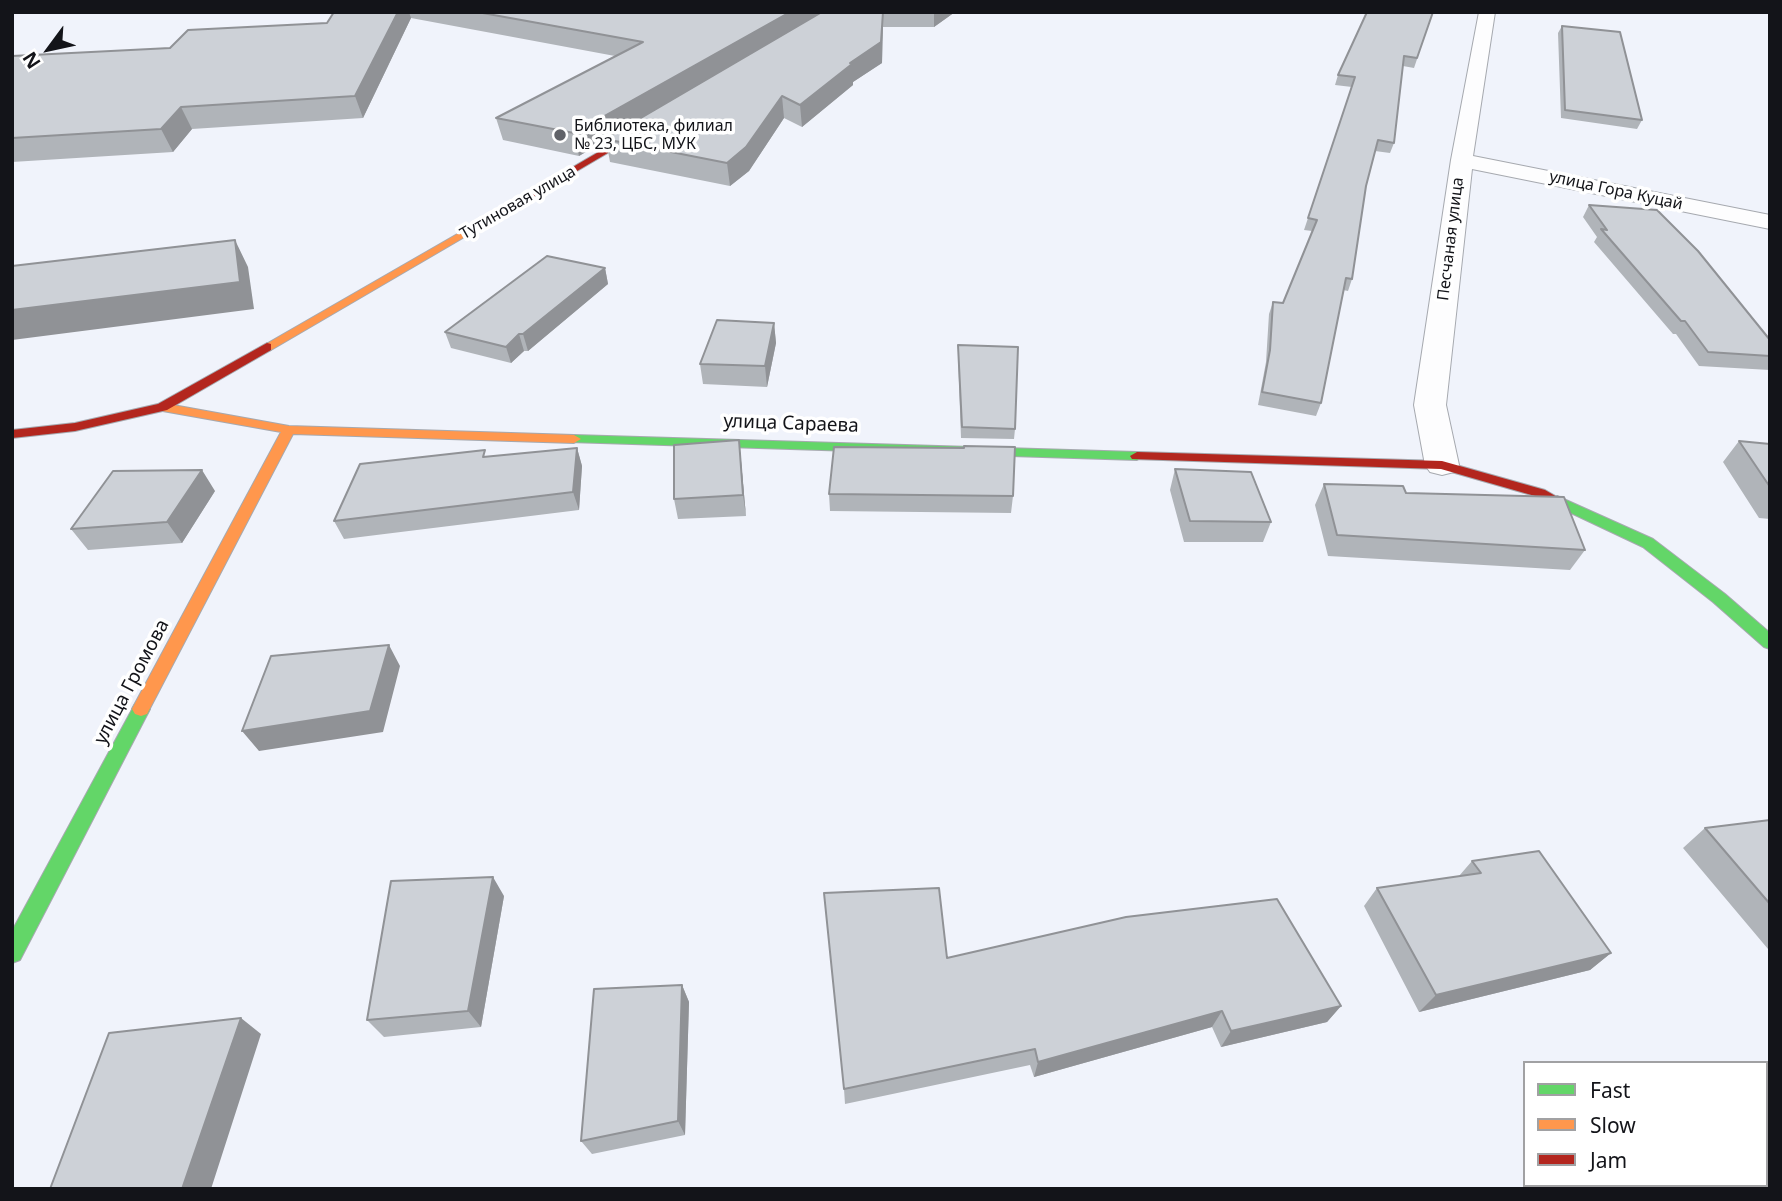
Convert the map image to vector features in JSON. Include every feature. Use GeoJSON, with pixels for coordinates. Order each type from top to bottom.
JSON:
{"type":"FeatureCollection","features":[{"type":"Feature","properties":{"kind":"street","name":"Песчаная улица"},"geometry":{"type":"LineString","coordinates":[[1442,465],[1430,405],[1462,160],[1487,12]]}},
{"type":"Feature","properties":{"kind":"street","name":"Тутиновая улица"},"geometry":{"type":"LineString","coordinates":[[229,369],[665,117]]}},
{"type":"Feature","properties":{"kind":"street","name":"улица Гора Куцай"},"geometry":{"type":"LineString","coordinates":[[1462,160],[1770,222]]}},
{"type":"Feature","properties":{"kind":"street","name":"улица Сараева"},"geometry":{"type":"LineString","coordinates":[[12,434],[75,427],[162,407],[229,369]]}},
{"type":"Feature","properties":{"kind":"street","name":"улица Сараева"},"geometry":{"type":"LineString","coordinates":[[162,407],[289,430],[1442,465],[1540,493],[1648,542],[1719,598],[1770,643]]}},
{"type":"Feature","properties":{"kind":"street","name":"улица Громова"},"geometry":{"type":"LineString","coordinates":[[12,953],[289,430]]}},
{"type":"Feature","properties":{"kind":"building"},"geometry":{"type":"Polygon","coordinates":[[[334,12],[398,12],[355,96],[181,107],[161,129],[12,138],[12,56],[170,48],[188,30],[327,23],[334,12]]]}},
{"type":"Feature","properties":{"kind":"building"},"geometry":{"type":"Polygon","coordinates":[[[477,12],[790,12],[574,133],[496,118],[643,42],[477,12]]]}},
{"type":"Feature","properties":{"kind":"building"},"geometry":{"type":"Polygon","coordinates":[[[822,12],[883,12],[881,42],[850,63],[852,64],[800,105],[782,96],[746,147],[727,163],[605,139],[822,12]]]}},
{"type":"Feature","properties":{"kind":"building"},"geometry":{"type":"Polygon","coordinates":[[[1367,12],[1433,12],[1417,58],[1404,56],[1394,143],[1378,140],[1366,186],[1352,279],[1346,278],[1321,403],[1262,392],[1270,350],[1273,302],[1283,303],[1317,220],[1308,218],[1355,77],[1338,75],[1367,12]]]}},
{"type":"Feature","properties":{"kind":"building"},"geometry":{"type":"Polygon","coordinates":[[[1562,26],[1620,32],[1642,120],[1565,110],[1562,26]]]}},
{"type":"Feature","properties":{"kind":"building"},"geometry":{"type":"Polygon","coordinates":[[[1589,205],[1657,210],[1698,251],[1770,340],[1770,356],[1708,352],[1685,321],[1681,321],[1601,229],[1607,230],[1589,205]]]}},
{"type":"Feature","properties":{"kind":"building"},"geometry":{"type":"Polygon","coordinates":[[[235,240],[240,282],[12,310],[12,266],[235,240]]]}},
{"type":"Feature","properties":{"kind":"building"},"geometry":{"type":"Polygon","coordinates":[[[547,256],[605,268],[506,347],[445,332],[547,256]]]}},
{"type":"Feature","properties":{"kind":"building"},"geometry":{"type":"Polygon","coordinates":[[[717,320],[774,323],[765,366],[700,364],[717,320]]]}},
{"type":"Feature","properties":{"kind":"building"},"geometry":{"type":"Polygon","coordinates":[[[958,345],[1018,347],[1015,429],[962,427],[958,345]]]}},
{"type":"Feature","properties":{"kind":"building"},"geometry":{"type":"Polygon","coordinates":[[[739,440],[743,495],[674,499],[674,445],[739,440]]]}},
{"type":"Feature","properties":{"kind":"building"},"geometry":{"type":"Polygon","coordinates":[[[1739,441],[1770,444],[1770,487],[1739,441]]]}},
{"type":"Feature","properties":{"kind":"building"},"geometry":{"type":"Polygon","coordinates":[[[834,447],[1015,447],[1013,496],[829,494],[834,447]]]}},
{"type":"Feature","properties":{"kind":"building"},"geometry":{"type":"Polygon","coordinates":[[[577,448],[573,492],[334,521],[360,464],[485,450],[483,457],[577,448]]]}},
{"type":"Feature","properties":{"kind":"building"},"geometry":{"type":"Polygon","coordinates":[[[1175,469],[1251,472],[1271,522],[1190,521],[1175,469]]]}},
{"type":"Feature","properties":{"kind":"building"},"geometry":{"type":"Polygon","coordinates":[[[202,470],[167,522],[71,529],[113,471],[202,470]]]}},
{"type":"Feature","properties":{"kind":"building"},"geometry":{"type":"Polygon","coordinates":[[[1324,484],[1403,486],[1406,493],[1564,497],[1585,550],[1337,535],[1324,484]]]}},
{"type":"Feature","properties":{"kind":"building"},"geometry":{"type":"Polygon","coordinates":[[[389,645],[370,711],[242,731],[271,656],[389,645]]]}},
{"type":"Feature","properties":{"kind":"building"},"geometry":{"type":"Polygon","coordinates":[[[1770,820],[1770,904],[1705,828],[1770,820]]]}},
{"type":"Feature","properties":{"kind":"building"},"geometry":{"type":"Polygon","coordinates":[[[1539,851],[1611,953],[1436,995],[1377,888],[1481,873],[1472,861],[1539,851]]]}},
{"type":"Feature","properties":{"kind":"building"},"geometry":{"type":"Polygon","coordinates":[[[493,877],[468,1011],[367,1020],[391,881],[493,877]]]}},
{"type":"Feature","properties":{"kind":"building"},"geometry":{"type":"Polygon","coordinates":[[[939,888],[947,958],[1126,917],[1277,899],[1341,1006],[1231,1031],[1222,1011],[1038,1062],[1035,1049],[844,1089],[824,893],[939,888]]]}},
{"type":"Feature","properties":{"kind":"building"},"geometry":{"type":"Polygon","coordinates":[[[682,985],[678,1121],[581,1141],[594,989],[682,985]]]}},
{"type":"Feature","properties":{"kind":"building"},"geometry":{"type":"Polygon","coordinates":[[[241,1018],[182,1189],[50,1189],[109,1033],[241,1018]]]}},
{"type":"Feature","properties":{"kind":"traffic: fast"},"geometry":{"type":"LineString","coordinates":[[574,439],[1137,456]]}},
{"type":"Feature","properties":{"kind":"traffic: fast"},"geometry":{"type":"LineString","coordinates":[[1557,501],[1648,543],[1719,598],[1770,643]]}},
{"type":"Feature","properties":{"kind":"traffic: fast"},"geometry":{"type":"LineString","coordinates":[[12,953],[141,709]]}},
{"type":"Feature","properties":{"kind":"traffic: slow"},"geometry":{"type":"LineString","coordinates":[[267,347],[506,209]]}},
{"type":"Feature","properties":{"kind":"traffic: slow"},"geometry":{"type":"LineString","coordinates":[[162,407],[289,430],[574,439]]}},
{"type":"Feature","properties":{"kind":"traffic: slow"},"geometry":{"type":"LineString","coordinates":[[141,709],[289,430]]}},
{"type":"Feature","properties":{"kind":"traffic: jam"},"geometry":{"type":"LineString","coordinates":[[506,209],[653,124]]}},
{"type":"Feature","properties":{"kind":"traffic: jam"},"geometry":{"type":"LineString","coordinates":[[12,434],[75,427],[162,407],[267,347]]}},
{"type":"Feature","properties":{"kind":"traffic: jam"},"geometry":{"type":"LineString","coordinates":[[1137,456],[1442,465],[1540,493],[1557,501]]}},
{"type":"Feature","properties":{"kind":"place","name":"Библиотека, филиал № 23, ЦБС, МУК"},"geometry":{"type":"Point","coordinates":[560,135]}}]}
